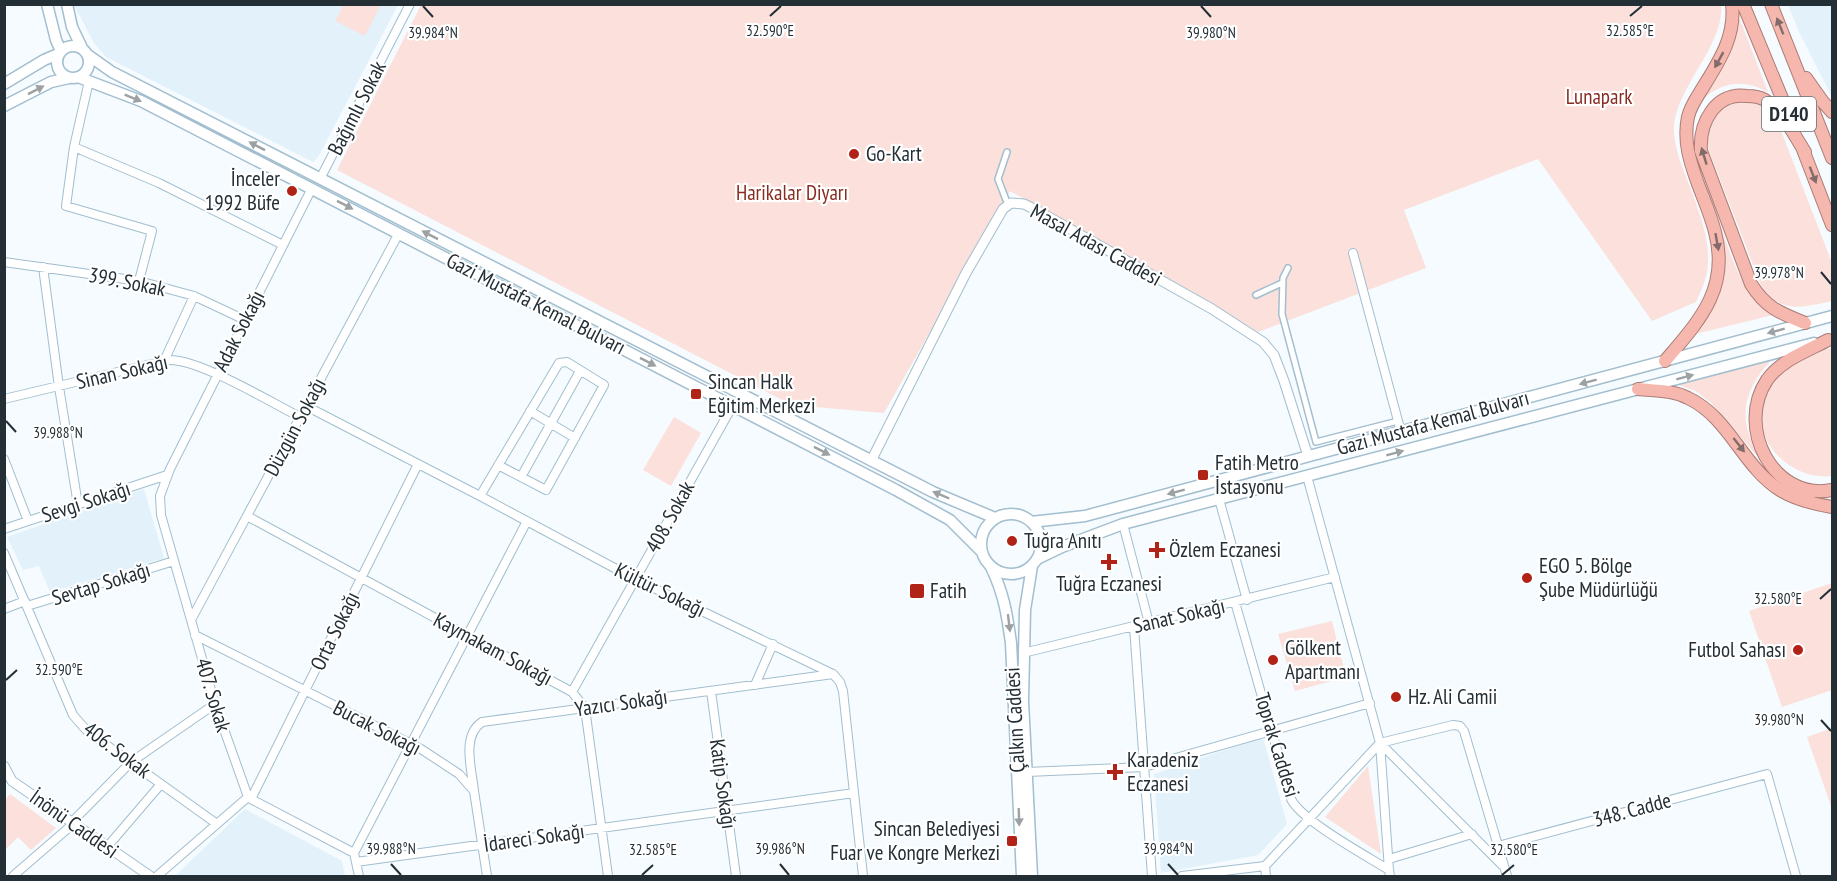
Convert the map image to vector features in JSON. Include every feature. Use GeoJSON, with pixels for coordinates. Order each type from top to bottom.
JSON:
{"type":"FeatureCollection","features":[{"type":"Feature","properties":{"kind":"highway"},"geometry":{"type":"LineString","coordinates":[[1665,361],[1705,310],[1719,278],[1719,249],[1715,231],[1689,158],[1686,137],[1688,115],[1728,42],[1733,15],[1731,4]]}},
{"type":"Feature","properties":{"kind":"highway","name":"D140"},"geometry":{"type":"LineString","coordinates":[[1743,4],[1833,225]]}},
{"type":"Feature","properties":{"kind":"highway","name":"D140"},"geometry":{"type":"LineString","coordinates":[[1771,4],[1833,158]]}},
{"type":"Feature","properties":{"kind":"highway"},"geometry":{"type":"LineString","coordinates":[[1792,57],[1823,102],[1833,112]]}},
{"type":"Feature","properties":{"kind":"highway"},"geometry":{"type":"LineString","coordinates":[[1804,152],[1779,114],[1767,101],[1758,97],[1742,95],[1718,103],[1709,113],[1700,138],[1701,151],[1751,284],[1761,299],[1776,311],[1805,323]]}},
{"type":"Feature","properties":{"kind":"highway"},"geometry":{"type":"LineString","coordinates":[[1830,339],[1786,362],[1769,378],[1756,403],[1754,418],[1755,434],[1761,450],[1783,478],[1802,487],[1833,490]]}},
{"type":"Feature","properties":{"kind":"highway"},"geometry":{"type":"LineString","coordinates":[[1638,389],[1673,392],[1690,398],[1712,414],[1756,468],[1778,489],[1796,498],[1833,507]]}},
{"type":"Feature","properties":{"kind":"main road"},"geometry":{"type":"LineString","coordinates":[[47,4],[60,52],[58,68],[79,79]]}},
{"type":"Feature","properties":{"kind":"main road"},"geometry":{"type":"LineString","coordinates":[[4,106],[51,82],[79,79],[88,68],[85,51],[72,27],[67,4]]}},
{"type":"Feature","properties":{"kind":"main road"},"geometry":{"type":"LineString","coordinates":[[4,84],[73,45],[85,51]]}},
{"type":"Feature","properties":{"kind":"main road","name":"Gazi Mustafa Kemal Bulvarı"},"geometry":{"type":"LineString","coordinates":[[85,51],[112,72],[320,179],[933,492],[995,518]]}},
{"type":"Feature","properties":{"kind":"main road","name":"Gazi Mustafa Kemal Bulvarı"},"geometry":{"type":"LineString","coordinates":[[79,79],[141,101],[733,405],[950,520],[981,551]]}},
{"type":"Feature","properties":{"kind":"main road","name":"Gazi Mustafa Kemal Bulvarı"},"geometry":{"type":"LineString","coordinates":[[1031,522],[1085,516],[1308,456],[1400,426],[1665,361],[1833,316]]}},
{"type":"Feature","properties":{"kind":"main road","name":"Gazi Mustafa Kemal Bulvarı"},"geometry":{"type":"LineString","coordinates":[[1035,562],[1062,547],[1123,524],[1830,339]]}},
{"type":"Feature","properties":{"kind":"main road"},"geometry":{"type":"LineString","coordinates":[[1013,514],[1023,516],[1038,530],[1041,540],[1040,550],[1035,562],[1025,571],[1008,574],[991,567],[984,560],[980,541],[982,532],[995,518],[1013,514]]}},
{"type":"Feature","properties":{"kind":"main road","name":"Çalkın Caddesi"},"geometry":{"type":"LineString","coordinates":[[1032,876],[1023,701],[1023,653],[1025,610],[1035,562]]}},
{"type":"Feature","properties":{"kind":"main road","name":"Çalkın Caddesi"},"geometry":{"type":"LineString","coordinates":[[991,567],[1007,609],[1011,643],[1022,876]]}},
{"type":"Feature","properties":{"kind":"street","name":"Bağımlı Sokak"},"geometry":{"type":"LineString","coordinates":[[320,179],[410,4]]}},
{"type":"Feature","properties":{"kind":"street"},"geometry":{"type":"LineString","coordinates":[[79,79],[74,147],[66,206],[152,231],[139,281]]}},
{"type":"Feature","properties":{"kind":"street"},"geometry":{"type":"LineString","coordinates":[[74,147],[159,183],[283,245]]}},
{"type":"Feature","properties":{"kind":"street"},"geometry":{"type":"LineString","coordinates":[[1007,152],[998,179],[1008,205]]}},
{"type":"Feature","properties":{"kind":"street","name":"Adak Sokağı"},"geometry":{"type":"LineString","coordinates":[[167,475],[312,188]]}},
{"type":"Feature","properties":{"kind":"street","name":"Masal Adası Caddesi"},"geometry":{"type":"LineString","coordinates":[[871,460],[966,273],[1003,209],[1011,203],[1024,204],[1038,211],[1205,305],[1263,342],[1274,355],[1308,456]]}},
{"type":"Feature","properties":{"kind":"street","name":"Düzgün Sokağı"},"geometry":{"type":"LineString","coordinates":[[191,620],[399,233]]}},
{"type":"Feature","properties":{"kind":"street"},"geometry":{"type":"LineString","coordinates":[[1288,268],[1282,278],[1282,314],[1316,442],[1400,426],[1353,253]]}},
{"type":"Feature","properties":{"kind":"street","name":"399. Sokak"},"geometry":{"type":"LineString","coordinates":[[4,262],[139,281],[194,296],[245,320]]}},
{"type":"Feature","properties":{"kind":"street"},"geometry":{"type":"LineString","coordinates":[[43,267],[58,387],[78,505]]}},
{"type":"Feature","properties":{"kind":"street"},"geometry":{"type":"LineString","coordinates":[[1256,295],[1282,283]]}},
{"type":"Feature","properties":{"kind":"street"},"geometry":{"type":"LineString","coordinates":[[164,361],[194,296]]}},
{"type":"Feature","properties":{"kind":"street","name":"Sinan Sokağı"},"geometry":{"type":"LineString","coordinates":[[4,399],[164,361],[183,361],[217,375],[300,417]]}},
{"type":"Feature","properties":{"kind":"street"},"geometry":{"type":"LineString","coordinates":[[480,496],[498,465],[530,411],[559,363],[567,362],[604,385],[546,490],[498,465]]}},
{"type":"Feature","properties":{"kind":"street"},"geometry":{"type":"LineString","coordinates":[[521,477],[580,371]]}},
{"type":"Feature","properties":{"kind":"street","name":"408. Sokak"},"geometry":{"type":"LineString","coordinates":[[572,692],[733,405]]}},
{"type":"Feature","properties":{"kind":"street","name":"Kültür Sokağı"},"geometry":{"type":"LineString","coordinates":[[306,406],[635,579],[833,674]]}},
{"type":"Feature","properties":{"kind":"street"},"geometry":{"type":"LineString","coordinates":[[530,411],[575,438]]}},
{"type":"Feature","properties":{"kind":"street"},"geometry":{"type":"LineString","coordinates":[[4,459],[28,521]]}},
{"type":"Feature","properties":{"kind":"street","name":"Orta Sokağı"},"geometry":{"type":"LineString","coordinates":[[250,798],[418,464]]}},
{"type":"Feature","properties":{"kind":"street","name":"Sevgi Sokağı"},"geometry":{"type":"LineString","coordinates":[[4,529],[167,475]]}},
{"type":"Feature","properties":{"kind":"street","name":"407. Sokak"},"geometry":{"type":"LineString","coordinates":[[167,475],[160,506],[174,561],[215,704],[250,798]]}},
{"type":"Feature","properties":{"kind":"street"},"geometry":{"type":"LineString","coordinates":[[1307,476],[1380,743],[1390,873]]}},
{"type":"Feature","properties":{"kind":"street"},"geometry":{"type":"LineString","coordinates":[[1219,499],[1247,600]]}},
{"type":"Feature","properties":{"kind":"street","name":"Kaymakam Sokağı"},"geometry":{"type":"LineString","coordinates":[[247,516],[572,692],[585,708]]}},
{"type":"Feature","properties":{"kind":"street"},"geometry":{"type":"LineString","coordinates":[[359,876],[354,853],[528,521]]}},
{"type":"Feature","properties":{"kind":"street"},"geometry":{"type":"LineString","coordinates":[[1123,524],[1149,623]]}},
{"type":"Feature","properties":{"kind":"street","name":"406. Sokak"},"geometry":{"type":"LineString","coordinates":[[4,553],[73,715],[87,731],[218,824]]}},
{"type":"Feature","properties":{"kind":"street","name":"Sevtap Sokağı"},"geometry":{"type":"LineString","coordinates":[[4,609],[174,561]]}},
{"type":"Feature","properties":{"kind":"street","name":"Sanat Sokağı"},"geometry":{"type":"LineString","coordinates":[[1023,653],[1335,577]]}},
{"type":"Feature","properties":{"kind":"street","name":"Toprak Caddesi"},"geometry":{"type":"LineString","coordinates":[[1235,602],[1291,799],[1295,806],[1309,819],[1390,873]]}},
{"type":"Feature","properties":{"kind":"street"},"geometry":{"type":"LineString","coordinates":[[1134,627],[1152,876]]}},
{"type":"Feature","properties":{"kind":"street","name":"Bucak Sokağı"},"geometry":{"type":"LineString","coordinates":[[195,635],[411,744],[455,770],[474,790]]}},
{"type":"Feature","properties":{"kind":"street"},"geometry":{"type":"LineString","coordinates":[[754,685],[773,644]]}},
{"type":"Feature","properties":{"kind":"street"},"geometry":{"type":"LineString","coordinates":[[833,674],[840,682],[843,691],[863,876]]}},
{"type":"Feature","properties":{"kind":"street","name":"Yazıcı Sokağı"},"geometry":{"type":"LineString","coordinates":[[474,790],[470,742],[472,732],[480,723],[833,674]]}},
{"type":"Feature","properties":{"kind":"street","name":"Katip Sokağı"},"geometry":{"type":"LineString","coordinates":[[711,691],[736,876]]}},
{"type":"Feature","properties":{"kind":"street"},"geometry":{"type":"LineString","coordinates":[[1027,772],[1144,767],[1370,703]]}},
{"type":"Feature","properties":{"kind":"street"},"geometry":{"type":"LineString","coordinates":[[13,876],[73,823],[130,762],[215,704]]}},
{"type":"Feature","properties":{"kind":"street"},"geometry":{"type":"LineString","coordinates":[[585,708],[608,876]]}},
{"type":"Feature","properties":{"kind":"street"},"geometry":{"type":"LineString","coordinates":[[1182,876],[1265,866],[1380,743],[1453,725],[1460,726],[1464,731],[1507,876]]}},
{"type":"Feature","properties":{"kind":"street"},"geometry":{"type":"LineString","coordinates":[[1380,743],[1504,866]]}},
{"type":"Feature","properties":{"kind":"street","name":"İnönü Caddesi"},"geometry":{"type":"LineString","coordinates":[[4,766],[7,779],[150,876]]}},
{"type":"Feature","properties":{"kind":"street","name":"348. Cadde"},"geometry":{"type":"LineString","coordinates":[[1498,846],[1767,774],[1796,876]]}},
{"type":"Feature","properties":{"kind":"street"},"geometry":{"type":"LineString","coordinates":[[107,847],[161,784]]}},
{"type":"Feature","properties":{"kind":"street"},"geometry":{"type":"LineString","coordinates":[[474,790],[487,876]]}},
{"type":"Feature","properties":{"kind":"street","name":"İdareci Sokağı"},"geometry":{"type":"LineString","coordinates":[[356,862],[854,793]]}},
{"type":"Feature","properties":{"kind":"street"},"geometry":{"type":"LineString","coordinates":[[158,876],[250,798],[354,853]]}},
{"type":"Feature","properties":{"kind":"street"},"geometry":{"type":"LineString","coordinates":[[1389,859],[1473,834]]}},
{"type":"Feature","properties":{"kind":"street"},"geometry":{"type":"LineString","coordinates":[[1265,866],[1266,876]]}},
{"type":"Feature","properties":{"kind":"shaded area"},"geometry":{"type":"Polygon","coordinates":[[[74,5],[398,5],[318,157],[313,162],[106,57],[94,43],[74,5]]]}},
{"type":"Feature","properties":{"kind":"shaded area"},"geometry":{"type":"Polygon","coordinates":[[[1788,5],[1832,5],[1832,97],[1800,34],[1788,5]]]}},
{"type":"Feature","properties":{"kind":"shaded area"},"geometry":{"type":"Polygon","coordinates":[[[144,489],[164,558],[50,592],[39,566],[23,570],[7,537],[144,489]]]}},
{"type":"Feature","properties":{"kind":"shaded area"},"geometry":{"type":"Polygon","coordinates":[[[1260,738],[1264,741],[1287,824],[1258,855],[1161,873],[1154,774],[1260,738]]]}},
{"type":"Feature","properties":{"kind":"shaded area"},"geometry":{"type":"Polygon","coordinates":[[[245,809],[342,861],[345,876],[175,876],[245,809]]]}},
{"type":"Feature","properties":{"kind":"green space"},"geometry":{"type":"Polygon","coordinates":[[[344,4],[381,5],[365,36],[335,21],[344,4]]]}},
{"type":"Feature","properties":{"kind":"green space","name":"Harikalar Diyarı"},"geometry":{"type":"Polygon","coordinates":[[[421,5],[1721,5],[1720,21],[1715,37],[1681,101],[1675,117],[1674,133],[1679,158],[1704,230],[1708,268],[1696,302],[1652,321],[1538,159],[1404,210],[1426,268],[1258,332],[1010,191],[884,413],[792,405],[337,170],[421,5]]]}},
{"type":"Feature","properties":{"kind":"green space"},"geometry":{"type":"Polygon","coordinates":[[[1737,12],[1768,92],[1751,85],[1734,84],[1718,88],[1703,99],[1737,12]]]}},
{"type":"Feature","properties":{"kind":"green space"},"geometry":{"type":"Polygon","coordinates":[[[1742,100],[1765,108],[1780,128],[1832,263],[1832,301],[1802,306],[1784,305],[1768,295],[1761,285],[1709,151],[1708,132],[1714,118],[1725,107],[1742,100]]]}},
{"type":"Feature","properties":{"kind":"green space"},"geometry":{"type":"Polygon","coordinates":[[[1721,228],[1746,287],[1762,307],[1773,315],[1691,335],[1710,308],[1721,286],[1724,274],[1724,246],[1721,228]]]}},
{"type":"Feature","properties":{"kind":"green space"},"geometry":{"type":"Polygon","coordinates":[[[1832,348],[1832,476],[1815,476],[1798,470],[1784,461],[1772,448],[1764,434],[1760,417],[1762,401],[1770,384],[1790,365],[1806,356],[1832,348]]]}},
{"type":"Feature","properties":{"kind":"green space"},"geometry":{"type":"Polygon","coordinates":[[[1774,357],[1753,385],[1746,405],[1747,428],[1752,443],[1765,465],[1710,402],[1696,391],[1675,384],[1774,357]]]}},
{"type":"Feature","properties":{"kind":"green space"},"geometry":{"type":"Polygon","coordinates":[[[674,417],[701,433],[671,486],[643,470],[674,417]]]}},
{"type":"Feature","properties":{"kind":"green space","name":"Futbol Sahası"},"geometry":{"type":"Polygon","coordinates":[[[1832,583],[1832,690],[1782,707],[1749,611],[1832,583]]]}},
{"type":"Feature","properties":{"kind":"green space"},"geometry":{"type":"Polygon","coordinates":[[[1332,621],[1346,677],[1295,691],[1278,634],[1332,621]]]}},
{"type":"Feature","properties":{"kind":"green space"},"geometry":{"type":"Polygon","coordinates":[[[1832,728],[1832,809],[1807,737],[1832,728]]]}},
{"type":"Feature","properties":{"kind":"green space"},"geometry":{"type":"Polygon","coordinates":[[[1368,766],[1381,854],[1325,817],[1368,766]]]}},
{"type":"Feature","properties":{"kind":"green space"},"geometry":{"type":"Polygon","coordinates":[[[10,794],[56,828],[31,850],[18,837],[5,850],[5,800],[10,794]]]}},
{"type":"Feature","properties":{"kind":"place","name":"Go-Kart"},"geometry":{"type":"Point","coordinates":[854,154]}},
{"type":"Feature","properties":{"kind":"place","name":"İnceler 1992 Büfe"},"geometry":{"type":"Point","coordinates":[292,191]}},
{"type":"Feature","properties":{"kind":"place","name":"Sincan Halk Eğitim Merkezi"},"geometry":{"type":"Point","coordinates":[696,394]}},
{"type":"Feature","properties":{"kind":"place","name":"Fatih Metro İstasyonu"},"geometry":{"type":"Point","coordinates":[1203,475]}},
{"type":"Feature","properties":{"kind":"place","name":"Tuğra Anıtı"},"geometry":{"type":"Point","coordinates":[1012,541]}},
{"type":"Feature","properties":{"kind":"place","name":"Özlem Eczanesi"},"geometry":{"type":"Point","coordinates":[1157,550]}},
{"type":"Feature","properties":{"kind":"place","name":"Tuğra Eczanesi"},"geometry":{"type":"Point","coordinates":[1109,562]}},
{"type":"Feature","properties":{"kind":"place","name":"EGO 5. Bölge Şube Müdürlüğü"},"geometry":{"type":"Point","coordinates":[1527,578]}},
{"type":"Feature","properties":{"kind":"place","name":"Fatih"},"geometry":{"type":"Point","coordinates":[917,591]}},
{"type":"Feature","properties":{"kind":"place","name":"Futbol Sahası"},"geometry":{"type":"Point","coordinates":[1798,650]}},
{"type":"Feature","properties":{"kind":"place","name":"Gölkent Apartmanı"},"geometry":{"type":"Point","coordinates":[1273,660]}},
{"type":"Feature","properties":{"kind":"place","name":"Hz. Ali Camii"},"geometry":{"type":"Point","coordinates":[1396,697]}},
{"type":"Feature","properties":{"kind":"place","name":"Karadeniz Eczanesi"},"geometry":{"type":"Point","coordinates":[1115,772]}},
{"type":"Feature","properties":{"kind":"place","name":"Sincan Belediyesi Fuar ve Kongre Merkezi"},"geometry":{"type":"Point","coordinates":[1012,841]}},
{"type":"Feature","properties":{"kind":"park label","name":"Lunapark"},"geometry":{"type":"Point","coordinates":[1599,97]}}]}
